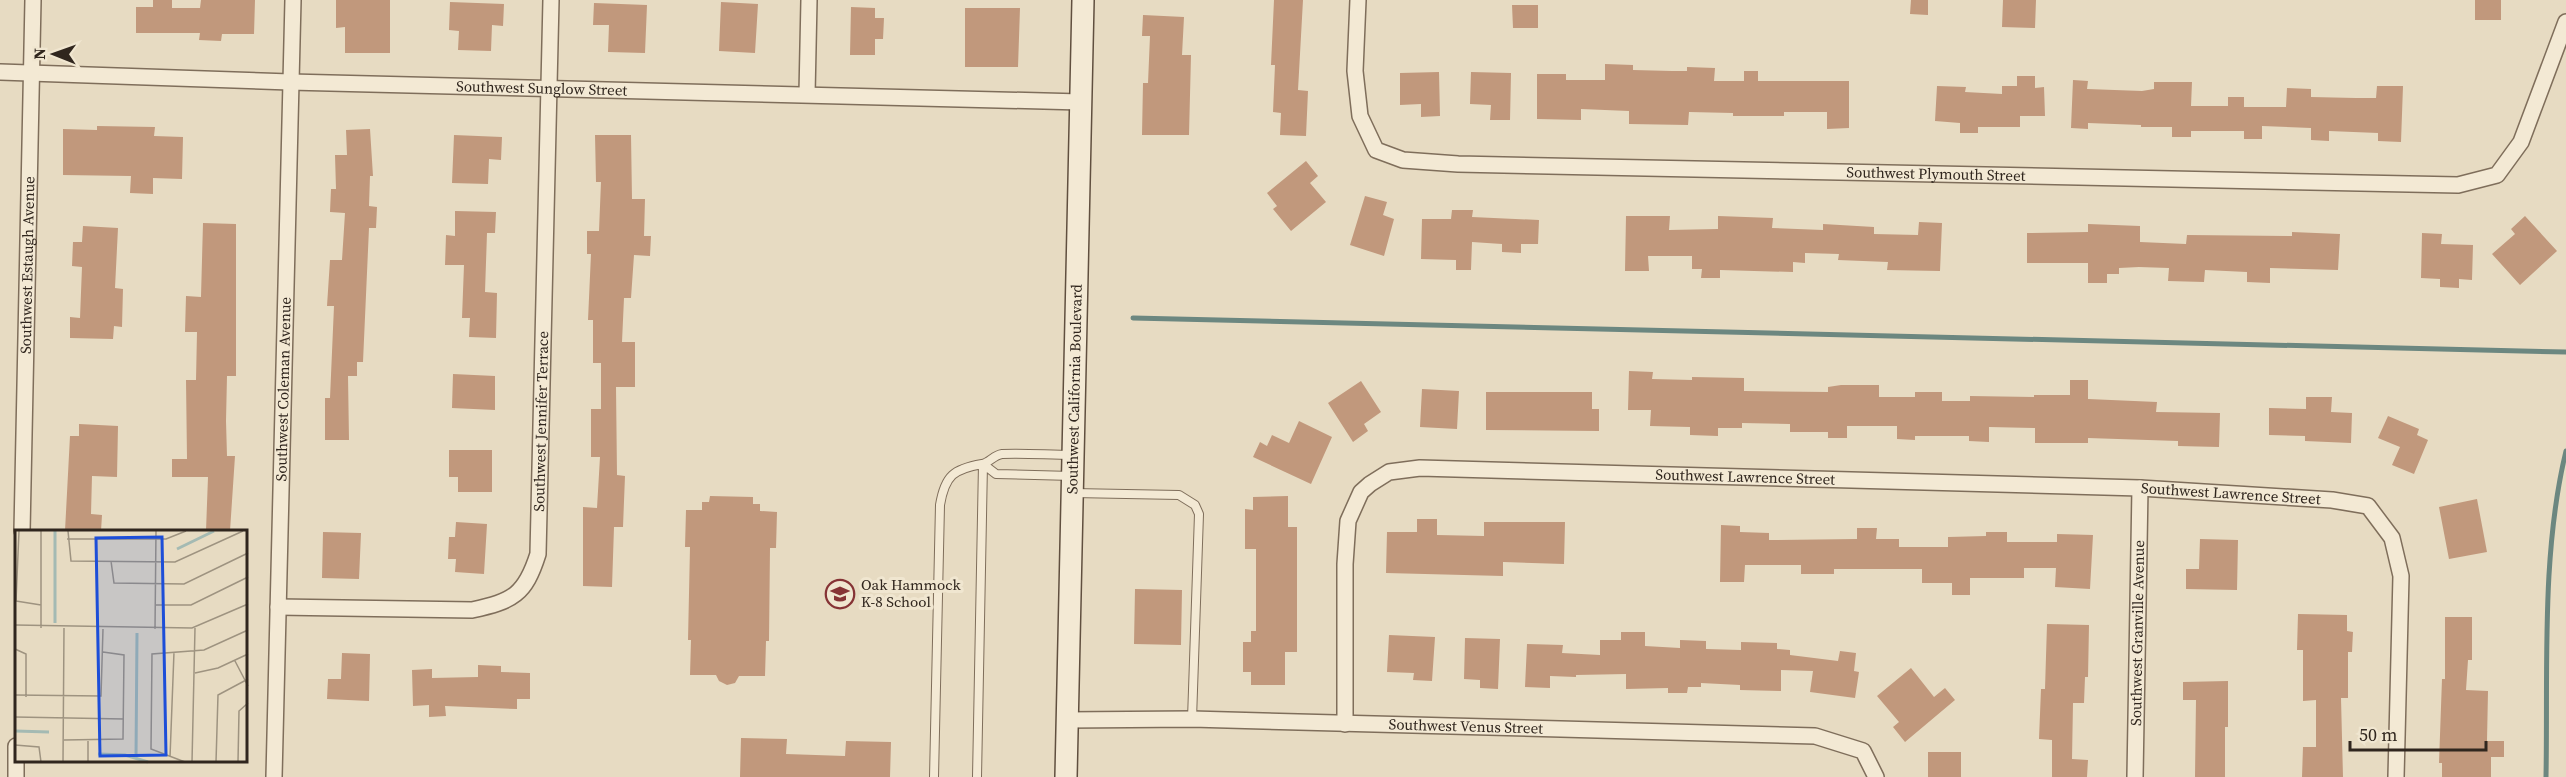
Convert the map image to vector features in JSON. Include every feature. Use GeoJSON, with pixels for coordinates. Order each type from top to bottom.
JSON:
{"type":"FeatureCollection","features":[{"type":"Feature","properties":{"kind":"street","name":"Southwest Estaugh Avenue"},"geometry":{"type":"LineString","coordinates":[[22,530],[33,0]]}},
{"type":"Feature","properties":{"kind":"street","name":"Southwest Coleman Avenue"},"geometry":{"type":"LineString","coordinates":[[274,777],[293,0]]}},
{"type":"Feature","properties":{"kind":"street","name":"Southwest Jennifer Terrace"},"geometry":{"type":"LineString","coordinates":[[278,607],[472,610],[501,604],[519,592],[531,575],[538,554],[551,0]]}},
{"type":"Feature","properties":{"kind":"street"},"geometry":{"type":"LineString","coordinates":[[807,94],[809,0]]}},
{"type":"Feature","properties":{"kind":"street","name":"Southwest California Boulevard"},"geometry":{"type":"LineString","coordinates":[[1066,777],[1083,0]]}},
{"type":"Feature","properties":{"kind":"street","name":"Southwest Plymouth Street"},"geometry":{"type":"LineString","coordinates":[[1358,0],[1356,71],[1360,116],[1376,150],[1403,160],[1482,165],[2458,185],[2497,175],[2521,142],[2566,22]]}},
{"type":"Feature","properties":{"kind":"street","name":"Southwest Sunglow Street"},"geometry":{"type":"LineString","coordinates":[[0,72],[290,82],[1081,102]]}},
{"type":"Feature","properties":{"kind":"street","name":"Southwest Lawrence Street"},"geometry":{"type":"LineString","coordinates":[[1345,724],[1345,564],[1348,522],[1361,492],[1380,476],[1389,472],[1420,468],[2140,488],[2332,500],[2368,506],[2392,538],[2401,576],[2396,777]]}},
{"type":"Feature","properties":{"kind":"street","name":"Southwest Granville Avenue"},"geometry":{"type":"LineString","coordinates":[[2135,777],[2140,488]]}},
{"type":"Feature","properties":{"kind":"street","name":"Southwest Venus Street"},"geometry":{"type":"LineString","coordinates":[[1066,720],[1192,720],[1815,736],[1863,751],[1875,777]]}},
{"type":"Feature","properties":{"kind":"lane"},"geometry":{"type":"LineString","coordinates":[[934,777],[941,498],[947,482],[954,473],[964,467],[983,464],[999,454],[1073,475],[1179,495],[1195,505],[1199,514],[1192,720]]}},
{"type":"Feature","properties":{"kind":"lane"},"geometry":{"type":"LineString","coordinates":[[983,464],[996,474],[1073,475]]}},
{"type":"Feature","properties":{"kind":"lane"},"geometry":{"type":"LineString","coordinates":[[977,777],[983,464]]}},
{"type":"Feature","properties":{"kind":"building"},"geometry":{"type":"Polygon","coordinates":[[[153,0],[172,0],[172,8],[200,8],[201,0],[255,0],[254,34],[222,34],[221,41],[199,40],[200,33],[136,33],[136,7],[153,7],[153,0]]]}},
{"type":"Feature","properties":{"kind":"building"},"geometry":{"type":"Polygon","coordinates":[[[336,0],[390,0],[390,53],[345,53],[345,27],[336,28],[336,0]]]}},
{"type":"Feature","properties":{"kind":"building"},"geometry":{"type":"Polygon","coordinates":[[[1274,0],[1303,0],[1298,90],[1308,91],[1306,136],[1280,135],[1281,113],[1273,112],[1275,65],[1271,65],[1274,0]]]}},
{"type":"Feature","properties":{"kind":"building"},"geometry":{"type":"Polygon","coordinates":[[[1911,0],[1928,0],[1928,15],[1910,14],[1911,0]]]}},
{"type":"Feature","properties":{"kind":"building"},"geometry":{"type":"Polygon","coordinates":[[[2003,0],[2036,0],[2035,28],[2002,27],[2003,0]]]}},
{"type":"Feature","properties":{"kind":"building"},"geometry":{"type":"Polygon","coordinates":[[[2475,0],[2501,0],[2501,20],[2475,20],[2475,0]]]}},
{"type":"Feature","properties":{"kind":"building"},"geometry":{"type":"Polygon","coordinates":[[[450,2],[504,4],[503,26],[492,25],[491,51],[458,50],[459,31],[449,30],[450,2]]]}},
{"type":"Feature","properties":{"kind":"building"},"geometry":{"type":"Polygon","coordinates":[[[721,2],[758,4],[755,53],[719,51],[721,2]]]}},
{"type":"Feature","properties":{"kind":"building"},"geometry":{"type":"Polygon","coordinates":[[[594,3],[647,5],[645,53],[608,52],[609,25],[593,25],[594,3]]]}},
{"type":"Feature","properties":{"kind":"building"},"geometry":{"type":"Polygon","coordinates":[[[1512,5],[1538,5],[1538,28],[1513,28],[1512,5]]]}},
{"type":"Feature","properties":{"kind":"building"},"geometry":{"type":"Polygon","coordinates":[[[851,7],[875,8],[875,18],[884,18],[883,39],[875,39],[875,55],[850,55],[851,7]]]}},
{"type":"Feature","properties":{"kind":"building"},"geometry":{"type":"Polygon","coordinates":[[[965,8],[1020,8],[1018,67],[965,67],[965,8]]]}},
{"type":"Feature","properties":{"kind":"building"},"geometry":{"type":"Polygon","coordinates":[[[1143,15],[1184,17],[1182,55],[1191,55],[1189,135],[1142,135],[1143,83],[1148,83],[1150,36],[1142,36],[1143,15]]]}},
{"type":"Feature","properties":{"kind":"building"},"geometry":{"type":"Polygon","coordinates":[[[1605,64],[1633,65],[1633,70],[1687,71],[1687,67],[1715,68],[1714,81],[1744,81],[1744,71],[1758,71],[1758,81],[1849,81],[1849,128],[1827,129],[1827,112],[1784,112],[1784,116],[1733,116],[1733,113],[1689,112],[1688,125],[1629,124],[1629,111],[1581,109],[1581,120],[1537,119],[1537,74],[1566,74],[1566,80],[1605,80],[1605,64]]]}},
{"type":"Feature","properties":{"kind":"building"},"geometry":{"type":"Polygon","coordinates":[[[1439,72],[1440,116],[1421,117],[1421,104],[1400,105],[1400,73],[1439,72]]]}},
{"type":"Feature","properties":{"kind":"building"},"geometry":{"type":"Polygon","coordinates":[[[1471,72],[1511,73],[1510,120],[1490,120],[1491,105],[1470,104],[1471,72]]]}},
{"type":"Feature","properties":{"kind":"building"},"geometry":{"type":"Polygon","coordinates":[[[2017,76],[2035,76],[2035,88],[2044,87],[2045,116],[2020,116],[2020,127],[1978,127],[1978,133],[1960,133],[1960,123],[1935,121],[1937,86],[1966,87],[1965,92],[2002,94],[2002,86],[2017,86],[2017,76]]]}},
{"type":"Feature","properties":{"kind":"building"},"geometry":{"type":"Polygon","coordinates":[[[2073,80],[2088,81],[2087,89],[2142,91],[2154,89],[2154,82],[2192,82],[2191,106],[2228,106],[2228,97],[2244,97],[2244,107],[2286,107],[2287,88],[2311,89],[2311,97],[2376,98],[2377,86],[2403,86],[2401,142],[2378,141],[2378,133],[2329,131],[2329,141],[2311,140],[2311,128],[2262,126],[2262,139],[2244,139],[2244,131],[2191,131],[2191,137],[2172,137],[2172,127],[2088,123],[2088,129],[2071,128],[2073,80]]]}},
{"type":"Feature","properties":{"kind":"building"},"geometry":{"type":"Polygon","coordinates":[[[97,126],[155,127],[154,136],[183,137],[182,179],[153,178],[153,194],[130,193],[131,176],[63,175],[63,129],[97,130],[97,126]]]}},
{"type":"Feature","properties":{"kind":"building"},"geometry":{"type":"Polygon","coordinates":[[[370,129],[373,176],[370,176],[369,206],[377,207],[376,228],[369,228],[363,362],[357,362],[357,376],[348,376],[349,440],[325,440],[325,398],[330,398],[334,306],[327,306],[330,260],[342,260],[345,213],[330,212],[331,189],[336,189],[335,155],[347,155],[346,130],[370,129]]]}},
{"type":"Feature","properties":{"kind":"building"},"geometry":{"type":"Polygon","coordinates":[[[454,135],[502,137],[501,160],[489,159],[488,184],[452,183],[454,135]]]}},
{"type":"Feature","properties":{"kind":"building"},"geometry":{"type":"Polygon","coordinates":[[[595,135],[631,135],[632,199],[645,199],[644,236],[651,236],[650,256],[634,255],[631,298],[624,298],[622,342],[635,342],[635,387],[616,387],[617,475],[625,476],[623,527],[614,527],[612,587],[583,586],[583,507],[597,508],[600,457],[591,457],[591,409],[601,409],[601,363],[593,363],[593,320],[588,320],[591,254],[587,254],[587,231],[599,231],[601,182],[596,182],[595,135]]]}},
{"type":"Feature","properties":{"kind":"building"},"geometry":{"type":"Polygon","coordinates":[[[1306,161],[1318,176],[1310,183],[1326,202],[1291,231],[1273,209],[1277,206],[1267,193],[1306,161]]]}},
{"type":"Feature","properties":{"kind":"building"},"geometry":{"type":"Polygon","coordinates":[[[1365,196],[1387,202],[1383,215],[1394,219],[1384,256],[1350,245],[1365,196]]]}},
{"type":"Feature","properties":{"kind":"building"},"geometry":{"type":"Polygon","coordinates":[[[1452,210],[1473,210],[1472,217],[1539,220],[1538,244],[1521,244],[1521,253],[1502,252],[1502,244],[1472,242],[1471,270],[1456,270],[1456,260],[1421,259],[1422,219],[1451,219],[1452,210]]]}},
{"type":"Feature","properties":{"kind":"building"},"geometry":{"type":"Polygon","coordinates":[[[455,211],[496,212],[495,233],[487,233],[485,292],[497,293],[496,338],[469,337],[470,318],[462,318],[464,265],[445,265],[446,235],[455,236],[455,211]]]}},
{"type":"Feature","properties":{"kind":"building"},"geometry":{"type":"Polygon","coordinates":[[[1626,216],[1670,216],[1669,230],[1718,229],[1718,216],[1773,218],[1772,228],[1823,230],[1823,224],[1874,227],[1874,234],[1918,235],[1919,222],[1942,223],[1940,271],[1887,270],[1888,262],[1838,260],[1839,254],[1805,253],[1805,263],[1793,262],[1793,272],[1720,270],[1720,278],[1701,278],[1702,269],[1692,269],[1692,256],[1648,256],[1649,271],[1625,271],[1626,216]]]}},
{"type":"Feature","properties":{"kind":"building"},"geometry":{"type":"Polygon","coordinates":[[[2525,216],[2557,251],[2520,285],[2492,254],[2515,234],[2511,229],[2525,216]]]}},
{"type":"Feature","properties":{"kind":"building"},"geometry":{"type":"Polygon","coordinates":[[[203,223],[236,224],[236,376],[227,376],[226,421],[227,456],[235,456],[230,530],[206,530],[208,477],[172,477],[172,459],[187,459],[186,380],[196,380],[197,332],[185,332],[186,296],[201,297],[203,223]]]}},
{"type":"Feature","properties":{"kind":"building"},"geometry":{"type":"Polygon","coordinates":[[[2088,224],[2140,226],[2140,242],[2186,244],[2187,235],[2292,236],[2292,232],[2340,234],[2338,270],[2270,268],[2270,283],[2247,282],[2247,272],[2205,270],[2204,282],[2168,281],[2169,268],[2119,268],[2119,274],[2107,274],[2107,283],[2088,283],[2088,263],[2027,263],[2027,233],[2088,232],[2088,224]]]}},
{"type":"Feature","properties":{"kind":"building"},"geometry":{"type":"Polygon","coordinates":[[[83,226],[118,228],[115,288],[123,289],[122,327],[114,326],[113,339],[70,338],[70,317],[80,318],[82,267],[72,266],[73,242],[82,242],[83,226]]]}},
{"type":"Feature","properties":{"kind":"building"},"geometry":{"type":"Polygon","coordinates":[[[2422,233],[2442,234],[2441,244],[2473,245],[2472,280],[2459,279],[2459,288],[2440,287],[2440,279],[2421,278],[2422,233]]]}},
{"type":"Feature","properties":{"kind":"building"},"geometry":{"type":"Polygon","coordinates":[[[1629,371],[1653,372],[1652,379],[1744,378],[1744,391],[1828,392],[1828,387],[1841,385],[1879,385],[1879,397],[1915,397],[1915,392],[1942,392],[1942,401],[1970,401],[1970,396],[2070,395],[2070,380],[2088,380],[2088,399],[2157,402],[2156,412],[2220,413],[2219,447],[2178,446],[2178,441],[2088,438],[2088,443],[2035,443],[2035,428],[1989,427],[1989,442],[1969,441],[1969,436],[1915,436],[1915,440],[1897,439],[1897,426],[1847,426],[1847,438],[1828,438],[1828,432],[1790,432],[1790,424],[1742,423],[1742,428],[1718,428],[1718,436],[1690,435],[1690,427],[1650,426],[1651,410],[1628,410],[1629,371]]]}},
{"type":"Feature","properties":{"kind":"building"},"geometry":{"type":"Polygon","coordinates":[[[453,374],[495,376],[495,410],[452,408],[453,374]]]}},
{"type":"Feature","properties":{"kind":"building"},"geometry":{"type":"Polygon","coordinates":[[[1361,381],[1381,412],[1364,424],[1368,431],[1353,442],[1328,403],[1361,381]]]}},
{"type":"Feature","properties":{"kind":"building"},"geometry":{"type":"Polygon","coordinates":[[[1422,389],[1459,391],[1457,429],[1420,427],[1422,389]]]}},
{"type":"Feature","properties":{"kind":"building"},"geometry":{"type":"Polygon","coordinates":[[[1486,392],[1592,392],[1592,409],[1599,409],[1599,431],[1486,430],[1486,392]]]}},
{"type":"Feature","properties":{"kind":"building"},"geometry":{"type":"Polygon","coordinates":[[[2306,397],[2332,397],[2331,412],[2352,413],[2351,443],[2305,441],[2305,436],[2269,435],[2269,408],[2306,409],[2306,397]]]}},
{"type":"Feature","properties":{"kind":"building"},"geometry":{"type":"Polygon","coordinates":[[[2388,416],[2419,429],[2417,435],[2428,440],[2414,474],[2392,465],[2400,447],[2378,438],[2388,416]]]}},
{"type":"Feature","properties":{"kind":"building"},"geometry":{"type":"Polygon","coordinates":[[[1299,421],[1332,437],[1311,484],[1253,457],[1260,442],[1267,446],[1272,435],[1289,443],[1299,421]]]}},
{"type":"Feature","properties":{"kind":"building"},"geometry":{"type":"Polygon","coordinates":[[[79,424],[118,426],[117,477],[92,476],[91,514],[102,515],[101,530],[65,530],[70,436],[79,436],[79,424]]]}},
{"type":"Feature","properties":{"kind":"building"},"geometry":{"type":"Polygon","coordinates":[[[449,450],[492,450],[492,492],[458,492],[458,477],[449,477],[449,450]]]}},
{"type":"Feature","properties":{"kind":"building"},"geometry":{"type":"Polygon","coordinates":[[[710,496],[753,497],[753,504],[760,504],[760,511],[777,512],[776,548],[770,548],[769,641],[766,641],[765,676],[739,676],[735,683],[727,685],[719,681],[716,675],[690,675],[691,640],[688,640],[690,547],[685,547],[686,510],[702,510],[702,502],[709,502],[710,496]]]}},
{"type":"Feature","properties":{"kind":"building"},"geometry":{"type":"Polygon","coordinates":[[[1288,496],[1288,527],[1297,527],[1297,652],[1285,652],[1285,685],[1251,685],[1251,672],[1243,672],[1243,642],[1251,642],[1251,631],[1256,631],[1256,549],[1245,549],[1245,509],[1253,510],[1253,497],[1288,496]]]}},
{"type":"Feature","properties":{"kind":"building"},"geometry":{"type":"Polygon","coordinates":[[[2477,499],[2487,552],[2449,559],[2439,507],[2477,499]]]}},
{"type":"Feature","properties":{"kind":"building"},"geometry":{"type":"Polygon","coordinates":[[[1417,519],[1437,519],[1437,535],[1484,536],[1484,522],[1565,522],[1564,564],[1503,562],[1503,576],[1386,573],[1387,532],[1417,532],[1417,519]]]}},
{"type":"Feature","properties":{"kind":"building"},"geometry":{"type":"Polygon","coordinates":[[[456,522],[487,524],[484,574],[455,572],[456,559],[448,559],[449,537],[455,537],[456,522]]]}},
{"type":"Feature","properties":{"kind":"building"},"geometry":{"type":"Polygon","coordinates":[[[1721,525],[1740,526],[1740,532],[1769,533],[1769,540],[1857,539],[1857,528],[1877,528],[1876,539],[1899,539],[1899,547],[1948,547],[1948,537],[1986,536],[1986,532],[2007,532],[2007,542],[2057,542],[2057,534],[2093,535],[2090,589],[2055,587],[2056,568],[2024,568],[2024,578],[1970,578],[1970,595],[1952,595],[1952,583],[1922,583],[1922,569],[1834,569],[1834,574],[1801,574],[1801,565],[1745,565],[1744,582],[1720,582],[1721,525]]]}},
{"type":"Feature","properties":{"kind":"building"},"geometry":{"type":"Polygon","coordinates":[[[323,532],[361,533],[359,579],[322,578],[323,532]]]}},
{"type":"Feature","properties":{"kind":"building"},"geometry":{"type":"Polygon","coordinates":[[[2200,539],[2238,540],[2237,590],[2186,589],[2186,569],[2199,569],[2200,539]]]}},
{"type":"Feature","properties":{"kind":"building"},"geometry":{"type":"Polygon","coordinates":[[[1135,589],[1182,590],[1181,645],[1134,644],[1135,589]]]}},
{"type":"Feature","properties":{"kind":"building"},"geometry":{"type":"Polygon","coordinates":[[[2298,614],[2347,615],[2347,631],[2353,632],[2352,652],[2348,652],[2348,698],[2341,698],[2343,777],[2302,777],[2303,747],[2316,747],[2316,700],[2303,701],[2303,650],[2297,650],[2298,614]]]}},
{"type":"Feature","properties":{"kind":"building"},"geometry":{"type":"Polygon","coordinates":[[[2445,617],[2472,617],[2472,660],[2468,660],[2466,690],[2488,691],[2487,741],[2504,741],[2504,757],[2491,757],[2491,777],[2442,777],[2442,763],[2439,763],[2442,679],[2445,679],[2445,617]]]}},
{"type":"Feature","properties":{"kind":"building"},"geometry":{"type":"Polygon","coordinates":[[[2047,624],[2089,625],[2088,677],[2085,677],[2084,703],[2073,703],[2072,759],[2088,760],[2087,777],[2052,777],[2052,740],[2039,739],[2041,689],[2045,689],[2047,624]]]}},
{"type":"Feature","properties":{"kind":"building"},"geometry":{"type":"Polygon","coordinates":[[[1621,632],[1645,632],[1645,646],[1680,648],[1680,640],[1706,641],[1706,649],[1741,650],[1741,642],[1777,643],[1777,649],[1790,650],[1790,655],[1838,661],[1840,651],[1856,653],[1854,671],[1859,672],[1855,698],[1810,692],[1813,671],[1781,670],[1781,691],[1740,690],[1740,685],[1701,683],[1701,687],[1688,687],[1687,693],[1668,693],[1668,688],[1626,689],[1626,674],[1550,676],[1550,688],[1525,687],[1527,644],[1563,645],[1562,653],[1600,655],[1600,640],[1621,640],[1621,632]]]}},
{"type":"Feature","properties":{"kind":"building"},"geometry":{"type":"Polygon","coordinates":[[[1389,635],[1435,637],[1432,681],[1413,680],[1414,673],[1387,672],[1389,635]]]}},
{"type":"Feature","properties":{"kind":"building"},"geometry":{"type":"Polygon","coordinates":[[[1465,638],[1500,639],[1498,689],[1480,688],[1480,680],[1464,679],[1465,638]]]}},
{"type":"Feature","properties":{"kind":"building"},"geometry":{"type":"Polygon","coordinates":[[[342,653],[370,654],[369,701],[327,699],[328,679],[341,679],[342,653]]]}},
{"type":"Feature","properties":{"kind":"building"},"geometry":{"type":"Polygon","coordinates":[[[478,665],[501,666],[501,672],[530,673],[530,699],[517,699],[517,709],[445,706],[446,716],[429,717],[429,705],[413,706],[412,670],[432,669],[432,678],[478,677],[478,665]]]}},
{"type":"Feature","properties":{"kind":"building"},"geometry":{"type":"Polygon","coordinates":[[[1911,668],[1934,697],[1945,688],[1955,700],[1905,742],[1893,727],[1899,722],[1877,696],[1911,668]]]}},
{"type":"Feature","properties":{"kind":"building"},"geometry":{"type":"Polygon","coordinates":[[[2228,681],[2225,777],[2195,777],[2196,700],[2183,700],[2183,682],[2228,681]]]}},
{"type":"Feature","properties":{"kind":"building"},"geometry":{"type":"Polygon","coordinates":[[[741,738],[787,739],[786,754],[845,756],[846,741],[891,742],[890,777],[740,777],[741,738]]]}},
{"type":"Feature","properties":{"kind":"building"},"geometry":{"type":"Polygon","coordinates":[[[1928,752],[1961,752],[1961,777],[1928,777],[1928,752]]]}},
{"type":"Feature","properties":{"kind":"waterway"},"geometry":{"type":"LineString","coordinates":[[1133,318],[2566,352]]}},
{"type":"Feature","properties":{"kind":"waterway"},"geometry":{"type":"LineString","coordinates":[[2546,777],[2549,571],[2558,490],[2566,451]]}},
{"type":"Feature","properties":{"kind":"place","name":"Oak Hammock K-8 School"},"geometry":{"type":"Point","coordinates":[840,594]}}]}
